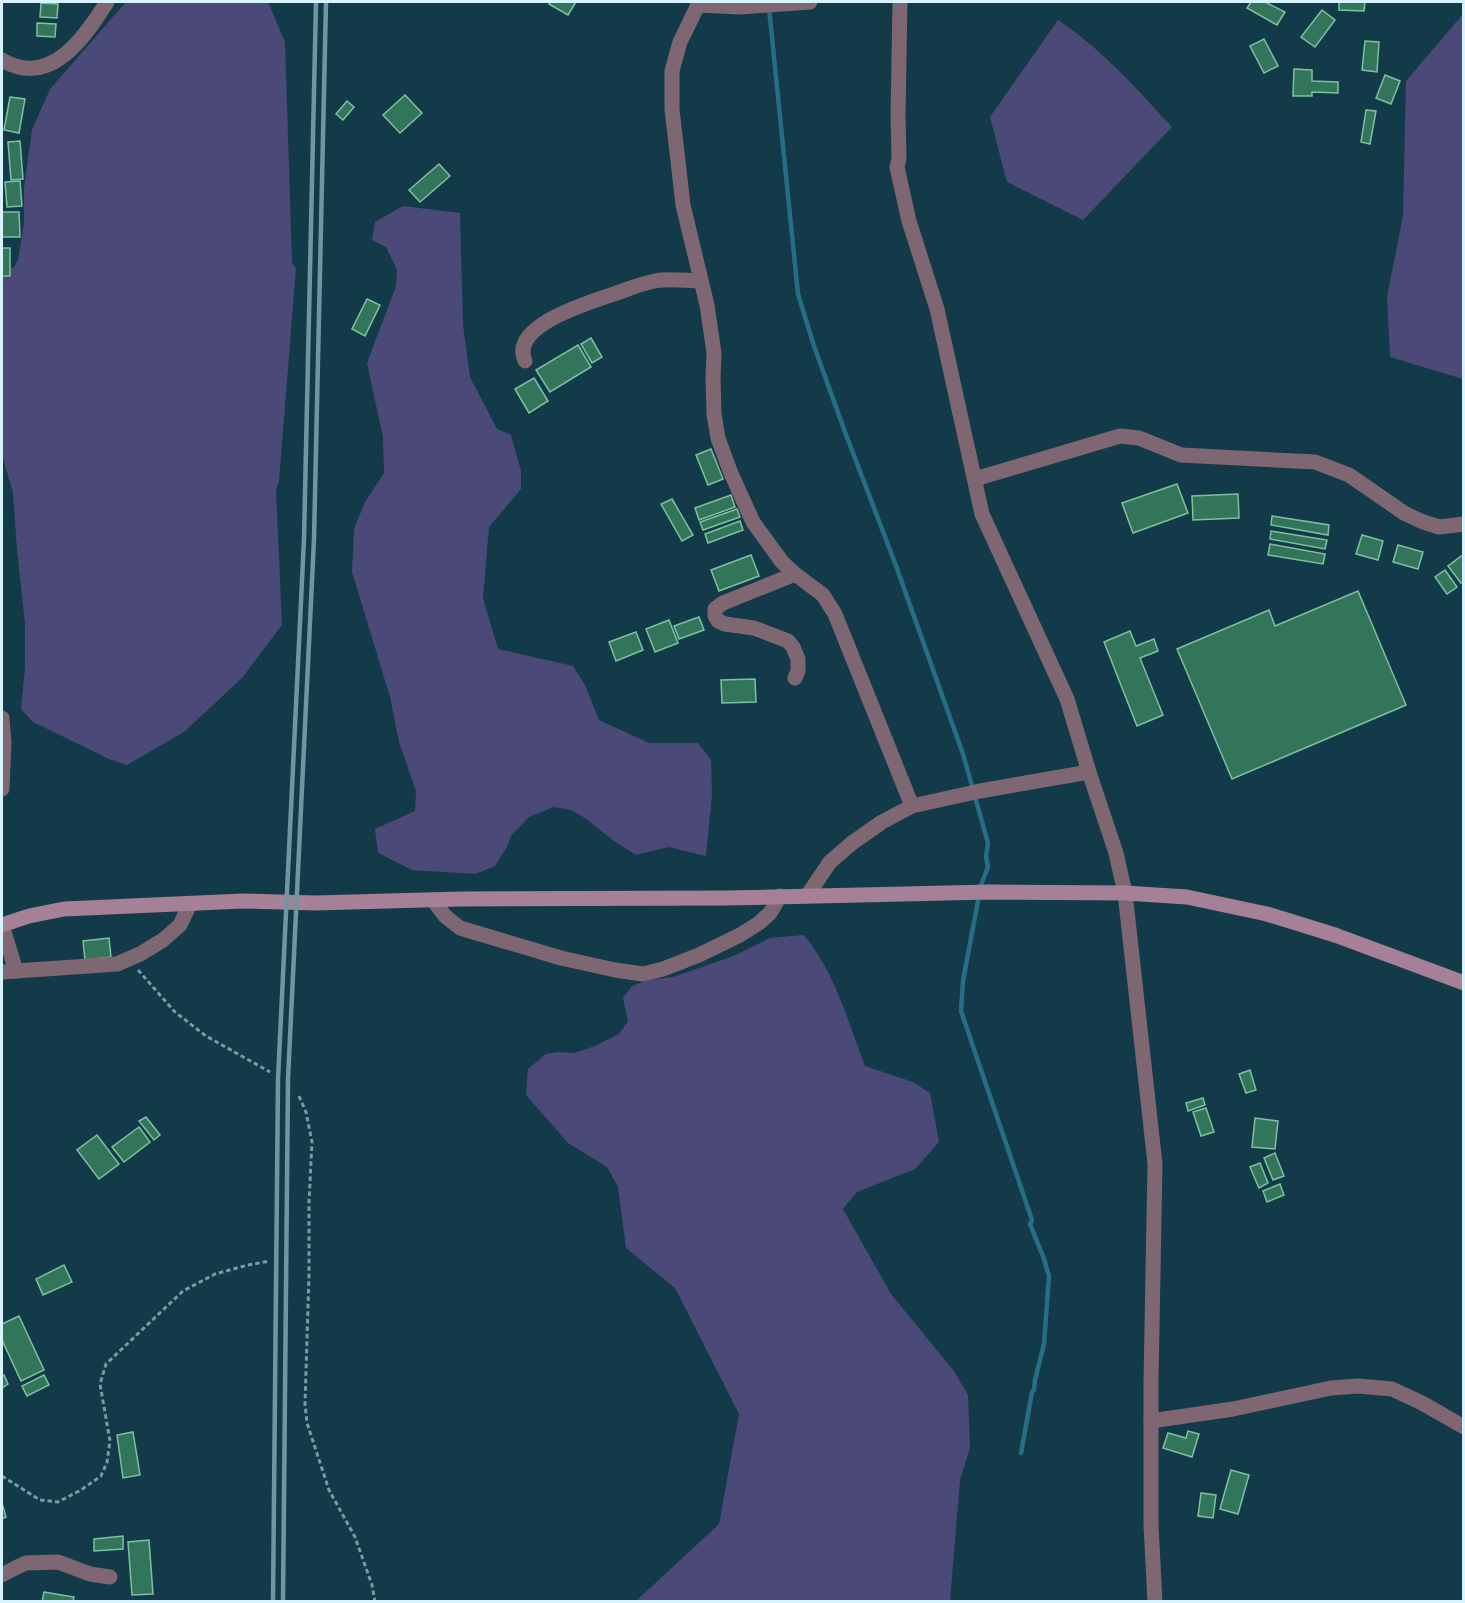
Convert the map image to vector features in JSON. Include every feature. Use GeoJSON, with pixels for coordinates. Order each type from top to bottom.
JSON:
{"type":"FeatureCollection","features":[{"type":"Feature","properties":{"kind":"street"},"geometry":{"type":"LineString","coordinates":[[2,60],[14,67],[31,70],[62,58],[96,20],[108,2]]}},
{"type":"Feature","properties":{"kind":"street"},"geometry":{"type":"LineString","coordinates":[[810,2],[739,7],[697,3],[680,42],[672,71],[672,109],[683,205],[707,305],[714,353],[714,414],[718,438],[730,471],[753,522],[782,562],[823,595],[835,614],[912,806]]}},
{"type":"Feature","properties":{"kind":"street"},"geometry":{"type":"LineString","coordinates":[[900,2],[899,159],[897,167],[909,221],[937,309],[982,514],[1067,699],[1116,853],[1125,892],[1155,1164],[1151,1421],[1151,1526],[1155,1602]]}},
{"type":"Feature","properties":{"kind":"street"},"geometry":{"type":"LineString","coordinates":[[525,361],[522,352],[530,336],[538,328],[571,308],[656,281],[701,281]]}},
{"type":"Feature","properties":{"kind":"street"},"geometry":{"type":"LineString","coordinates":[[975,479],[1119,436],[1139,438],[1182,455],[1315,462],[1349,475],[1404,513],[1423,522],[1440,526],[1464,524]]}},
{"type":"Feature","properties":{"kind":"street"},"geometry":{"type":"LineString","coordinates":[[795,574],[723,603],[715,609],[718,621],[754,628],[788,641],[798,659],[798,671],[795,678]]}},
{"type":"Feature","properties":{"kind":"street"},"geometry":{"type":"LineString","coordinates":[[2,718],[4,742],[2,789]]}},
{"type":"Feature","properties":{"kind":"street"},"geometry":{"type":"LineString","coordinates":[[807,896],[830,862],[845,849],[882,822],[912,806],[980,791],[1089,772]]}},
{"type":"Feature","properties":{"kind":"street"},"geometry":{"type":"LineString","coordinates":[[190,904],[180,925],[163,940],[117,964],[9,971],[2,925],[29,916],[64,909],[243,901],[315,903],[990,892],[1125,892],[1187,897],[1267,914],[1335,935],[1464,983]]}},
{"type":"Feature","properties":{"kind":"street"},"geometry":{"type":"LineString","coordinates":[[434,900],[445,916],[460,928],[561,958],[643,974],[699,955],[740,935],[770,913],[780,896]]}},
{"type":"Feature","properties":{"kind":"street"},"geometry":{"type":"LineString","coordinates":[[1151,1421],[1233,1409],[1332,1388],[1358,1386],[1392,1389],[1464,1427]]}},
{"type":"Feature","properties":{"kind":"street"},"geometry":{"type":"LineString","coordinates":[[2,1575],[26,1563],[58,1562],[90,1574],[110,1577]]}},
{"type":"Feature","properties":{"kind":"path"},"geometry":{"type":"LineString","coordinates":[[130,959],[142,976],[175,1012],[206,1036],[270,1072]]}},
{"type":"Feature","properties":{"kind":"path"},"geometry":{"type":"LineString","coordinates":[[299,1096],[306,1112],[312,1142],[305,1404],[307,1423],[329,1490],[355,1537],[363,1557],[375,1602]]}},
{"type":"Feature","properties":{"kind":"path"},"geometry":{"type":"LineString","coordinates":[[2,1476],[40,1500],[58,1502],[101,1476],[107,1462],[110,1441],[100,1384],[106,1364],[183,1291],[216,1274],[270,1261]]}},
{"type":"Feature","properties":{"kind":"shaded area"},"geometry":{"type":"Polygon","coordinates":[[[126,2],[268,2],[285,42],[292,263],[296,268],[279,481],[276,490],[282,625],[242,678],[184,732],[127,765],[109,759],[33,722],[21,709],[25,669],[25,624],[13,493],[2,455],[2,272],[14,267],[18,260],[24,223],[24,188],[32,130],[50,89],[126,2]]]}},
{"type":"Feature","properties":{"kind":"shaded area"},"geometry":{"type":"Polygon","coordinates":[[[1463,14],[1463,379],[1390,357],[1387,297],[1403,216],[1406,81],[1463,14]]]}},
{"type":"Feature","properties":{"kind":"shaded area"},"geometry":{"type":"Polygon","coordinates":[[[1058,20],[1104,57],[1172,127],[1083,220],[1007,182],[990,117],[1058,20]]]}},
{"type":"Feature","properties":{"kind":"shaded area"},"geometry":{"type":"Polygon","coordinates":[[[403,206],[460,213],[463,325],[470,377],[497,429],[511,435],[521,471],[521,489],[489,527],[483,598],[498,649],[573,666],[585,685],[599,720],[649,743],[698,743],[711,760],[712,795],[706,856],[669,847],[636,855],[585,818],[571,810],[554,807],[529,817],[511,836],[495,866],[475,874],[412,870],[378,853],[375,829],[415,811],[416,791],[399,742],[390,697],[352,572],[354,529],[365,502],[384,473],[383,437],[367,363],[396,286],[397,270],[386,247],[372,240],[375,222],[403,206]]]}},
{"type":"Feature","properties":{"kind":"shaded area"},"geometry":{"type":"Polygon","coordinates":[[[804,935],[815,949],[832,981],[865,1066],[913,1082],[930,1093],[939,1142],[915,1169],[857,1192],[843,1209],[891,1294],[954,1371],[968,1395],[970,1448],[960,1480],[950,1601],[636,1601],[719,1524],[739,1414],[675,1288],[626,1248],[618,1187],[607,1167],[568,1143],[526,1095],[528,1069],[546,1054],[574,1053],[619,1034],[628,1021],[623,998],[632,986],[648,980],[673,977],[731,957],[770,938],[804,935]]]}},
{"type":"Feature","properties":{"kind":"building"},"geometry":{"type":"Polygon","coordinates":[[[551,2],[576,2],[568,15],[549,4],[551,2]]]}},
{"type":"Feature","properties":{"kind":"building"},"geometry":{"type":"Polygon","coordinates":[[[1251,2],[1265,2],[1285,12],[1277,25],[1247,8],[1251,2]]]}},
{"type":"Feature","properties":{"kind":"building"},"geometry":{"type":"Polygon","coordinates":[[[1339,2],[1365,2],[1364,11],[1339,10],[1339,2]]]}},
{"type":"Feature","properties":{"kind":"building"},"geometry":{"type":"Polygon","coordinates":[[[41,3],[58,4],[57,18],[40,17],[41,3]]]}},
{"type":"Feature","properties":{"kind":"building"},"geometry":{"type":"Polygon","coordinates":[[[1322,10],[1335,20],[1315,47],[1301,37],[1322,10]]]}},
{"type":"Feature","properties":{"kind":"building"},"geometry":{"type":"Polygon","coordinates":[[[37,23],[56,24],[55,37],[37,36],[37,23]]]}},
{"type":"Feature","properties":{"kind":"building"},"geometry":{"type":"Polygon","coordinates":[[[1264,39],[1278,66],[1264,73],[1250,46],[1264,39]]]}},
{"type":"Feature","properties":{"kind":"building"},"geometry":{"type":"Polygon","coordinates":[[[1365,41],[1379,42],[1377,72],[1362,70],[1365,41]]]}},
{"type":"Feature","properties":{"kind":"building"},"geometry":{"type":"Polygon","coordinates":[[[1294,69],[1312,70],[1312,81],[1338,82],[1338,93],[1312,92],[1312,96],[1293,96],[1294,69]]]}},
{"type":"Feature","properties":{"kind":"building"},"geometry":{"type":"Polygon","coordinates":[[[1385,75],[1400,81],[1391,104],[1376,98],[1385,75]]]}},
{"type":"Feature","properties":{"kind":"building"},"geometry":{"type":"Polygon","coordinates":[[[405,95],[422,113],[400,133],[383,115],[405,95]]]}},
{"type":"Feature","properties":{"kind":"building"},"geometry":{"type":"Polygon","coordinates":[[[10,97],[25,99],[19,133],[4,130],[10,97]]]}},
{"type":"Feature","properties":{"kind":"building"},"geometry":{"type":"Polygon","coordinates":[[[347,101],[354,107],[343,120],[336,114],[347,101]]]}},
{"type":"Feature","properties":{"kind":"building"},"geometry":{"type":"Polygon","coordinates":[[[1366,110],[1376,111],[1370,144],[1361,142],[1366,110]]]}},
{"type":"Feature","properties":{"kind":"building"},"geometry":{"type":"Polygon","coordinates":[[[20,141],[23,179],[11,180],[8,142],[20,141]]]}},
{"type":"Feature","properties":{"kind":"building"},"geometry":{"type":"Polygon","coordinates":[[[439,164],[450,176],[420,202],[409,190],[439,164]]]}},
{"type":"Feature","properties":{"kind":"building"},"geometry":{"type":"Polygon","coordinates":[[[20,181],[22,206],[7,207],[5,182],[20,181]]]}},
{"type":"Feature","properties":{"kind":"building"},"geometry":{"type":"Polygon","coordinates":[[[2,212],[19,212],[20,237],[2,237],[2,212]]]}},
{"type":"Feature","properties":{"kind":"building"},"geometry":{"type":"Polygon","coordinates":[[[2,248],[10,248],[10,276],[2,276],[2,248]]]}},
{"type":"Feature","properties":{"kind":"building"},"geometry":{"type":"Polygon","coordinates":[[[367,299],[380,305],[365,336],[352,329],[367,299]]]}},
{"type":"Feature","properties":{"kind":"building"},"geometry":{"type":"Polygon","coordinates":[[[591,338],[602,357],[592,363],[581,344],[591,338]]]}},
{"type":"Feature","properties":{"kind":"building"},"geometry":{"type":"Polygon","coordinates":[[[578,345],[591,367],[550,392],[536,370],[578,345]]]}},
{"type":"Feature","properties":{"kind":"building"},"geometry":{"type":"Polygon","coordinates":[[[534,378],[548,401],[529,413],[515,389],[534,378]]]}},
{"type":"Feature","properties":{"kind":"building"},"geometry":{"type":"Polygon","coordinates":[[[711,449],[723,479],[708,485],[696,455],[711,449]]]}},
{"type":"Feature","properties":{"kind":"building"},"geometry":{"type":"Polygon","coordinates":[[[1177,484],[1188,513],[1133,533],[1122,503],[1177,484]]]}},
{"type":"Feature","properties":{"kind":"building"},"geometry":{"type":"Polygon","coordinates":[[[1238,494],[1239,518],[1193,520],[1192,496],[1238,494]]]}},
{"type":"Feature","properties":{"kind":"building"},"geometry":{"type":"Polygon","coordinates":[[[731,495],[735,507],[699,520],[695,508],[731,495]]]}},
{"type":"Feature","properties":{"kind":"building"},"geometry":{"type":"Polygon","coordinates":[[[672,499],[693,535],[682,541],[661,504],[672,499]]]}},
{"type":"Feature","properties":{"kind":"building"},"geometry":{"type":"Polygon","coordinates":[[[737,509],[740,517],[703,530],[700,522],[737,509]]]}},
{"type":"Feature","properties":{"kind":"building"},"geometry":{"type":"Polygon","coordinates":[[[1272,516],[1329,525],[1328,535],[1271,525],[1272,516]]]}},
{"type":"Feature","properties":{"kind":"building"},"geometry":{"type":"Polygon","coordinates":[[[740,521],[743,530],[708,543],[705,534],[740,521]]]}},
{"type":"Feature","properties":{"kind":"building"},"geometry":{"type":"Polygon","coordinates":[[[1271,531],[1327,540],[1325,549],[1270,539],[1271,531]]]}},
{"type":"Feature","properties":{"kind":"building"},"geometry":{"type":"Polygon","coordinates":[[[1362,535],[1383,541],[1378,560],[1356,554],[1362,535]]]}},
{"type":"Feature","properties":{"kind":"building"},"geometry":{"type":"Polygon","coordinates":[[[1270,544],[1325,554],[1323,564],[1268,555],[1270,544]]]}},
{"type":"Feature","properties":{"kind":"building"},"geometry":{"type":"Polygon","coordinates":[[[1398,545],[1423,552],[1418,569],[1393,562],[1398,545]]]}},
{"type":"Feature","properties":{"kind":"building"},"geometry":{"type":"Polygon","coordinates":[[[1464,554],[1464,582],[1461,583],[1448,566],[1464,554]]]}},
{"type":"Feature","properties":{"kind":"building"},"geometry":{"type":"Polygon","coordinates":[[[751,555],[759,576],[719,591],[711,570],[751,555]]]}},
{"type":"Feature","properties":{"kind":"building"},"geometry":{"type":"Polygon","coordinates":[[[1445,570],[1457,587],[1447,594],[1435,577],[1445,570]]]}},
{"type":"Feature","properties":{"kind":"building"},"geometry":{"type":"Polygon","coordinates":[[[1358,591],[1406,705],[1232,779],[1177,649],[1269,610],[1275,626],[1358,591]]]}},
{"type":"Feature","properties":{"kind":"building"},"geometry":{"type":"Polygon","coordinates":[[[699,617],[704,630],[679,639],[674,626],[699,617]]]}},
{"type":"Feature","properties":{"kind":"building"},"geometry":{"type":"Polygon","coordinates":[[[669,620],[678,643],[655,652],[646,629],[669,620]]]}},
{"type":"Feature","properties":{"kind":"building"},"geometry":{"type":"Polygon","coordinates":[[[1130,631],[1136,646],[1154,639],[1158,651],[1140,658],[1163,715],[1137,726],[1104,642],[1130,631]]]}},
{"type":"Feature","properties":{"kind":"building"},"geometry":{"type":"Polygon","coordinates":[[[636,632],[643,650],[616,661],[609,642],[636,632]]]}},
{"type":"Feature","properties":{"kind":"building"},"geometry":{"type":"Polygon","coordinates":[[[755,679],[756,702],[722,703],[721,680],[755,679]]]}},
{"type":"Feature","properties":{"kind":"building"},"geometry":{"type":"Polygon","coordinates":[[[109,938],[111,957],[85,960],[83,941],[109,938]]]}},
{"type":"Feature","properties":{"kind":"building"},"geometry":{"type":"Polygon","coordinates":[[[1250,1070],[1256,1090],[1246,1093],[1239,1074],[1250,1070]]]}},
{"type":"Feature","properties":{"kind":"building"},"geometry":{"type":"Polygon","coordinates":[[[1203,1098],[1205,1105],[1188,1111],[1186,1103],[1203,1098]]]}},
{"type":"Feature","properties":{"kind":"building"},"geometry":{"type":"Polygon","coordinates":[[[1206,1108],[1214,1132],[1201,1136],[1193,1112],[1206,1108]]]}},
{"type":"Feature","properties":{"kind":"building"},"geometry":{"type":"Polygon","coordinates":[[[146,1117],[160,1135],[154,1140],[139,1121],[146,1117]]]}},
{"type":"Feature","properties":{"kind":"building"},"geometry":{"type":"Polygon","coordinates":[[[1255,1118],[1278,1121],[1275,1149],[1252,1147],[1255,1118]]]}},
{"type":"Feature","properties":{"kind":"building"},"geometry":{"type":"Polygon","coordinates":[[[139,1127],[150,1142],[124,1162],[112,1147],[139,1127]]]}},
{"type":"Feature","properties":{"kind":"building"},"geometry":{"type":"Polygon","coordinates":[[[97,1135],[119,1164],[99,1179],[77,1150],[97,1135]]]}},
{"type":"Feature","properties":{"kind":"building"},"geometry":{"type":"Polygon","coordinates":[[[1275,1153],[1284,1176],[1273,1180],[1264,1158],[1275,1153]]]}},
{"type":"Feature","properties":{"kind":"building"},"geometry":{"type":"Polygon","coordinates":[[[1260,1163],[1268,1183],[1259,1188],[1250,1167],[1260,1163]]]}},
{"type":"Feature","properties":{"kind":"building"},"geometry":{"type":"Polygon","coordinates":[[[1280,1184],[1284,1195],[1267,1202],[1263,1191],[1280,1184]]]}},
{"type":"Feature","properties":{"kind":"building"},"geometry":{"type":"Polygon","coordinates":[[[64,1265],[72,1282],[43,1295],[36,1279],[64,1265]]]}},
{"type":"Feature","properties":{"kind":"building"},"geometry":{"type":"Polygon","coordinates":[[[19,1316],[44,1370],[21,1381],[2,1340],[2,1324],[19,1316]]]}},
{"type":"Feature","properties":{"kind":"building"},"geometry":{"type":"Polygon","coordinates":[[[4,1375],[8,1384],[2,1388],[2,1376],[4,1375]]]}},
{"type":"Feature","properties":{"kind":"building"},"geometry":{"type":"Polygon","coordinates":[[[44,1375],[49,1385],[27,1396],[22,1386],[44,1375]]]}},
{"type":"Feature","properties":{"kind":"building"},"geometry":{"type":"Polygon","coordinates":[[[1188,1431],[1199,1434],[1192,1457],[1163,1448],[1168,1433],[1186,1438],[1188,1431]]]}},
{"type":"Feature","properties":{"kind":"building"},"geometry":{"type":"Polygon","coordinates":[[[133,1432],[140,1475],[123,1478],[117,1435],[133,1432]]]}},
{"type":"Feature","properties":{"kind":"building"},"geometry":{"type":"Polygon","coordinates":[[[1231,1470],[1249,1475],[1238,1514],[1220,1509],[1231,1470]]]}},
{"type":"Feature","properties":{"kind":"building"},"geometry":{"type":"Polygon","coordinates":[[[1201,1493],[1216,1495],[1213,1518],[1198,1516],[1201,1493]]]}},
{"type":"Feature","properties":{"kind":"building"},"geometry":{"type":"Polygon","coordinates":[[[2,1503],[6,1517],[2,1519],[2,1503]]]}},
{"type":"Feature","properties":{"kind":"building"},"geometry":{"type":"Polygon","coordinates":[[[123,1536],[123,1549],[94,1551],[94,1539],[123,1536]]]}},
{"type":"Feature","properties":{"kind":"building"},"geometry":{"type":"Polygon","coordinates":[[[149,1540],[153,1594],[132,1595],[128,1542],[149,1540]]]}},
{"type":"Feature","properties":{"kind":"building"},"geometry":{"type":"Polygon","coordinates":[[[44,1592],[74,1597],[73,1602],[42,1602],[44,1592]]]}},
{"type":"Feature","properties":{"kind":"waterway"},"geometry":{"type":"LineString","coordinates":[[769,8],[798,294],[814,346],[963,754],[988,843],[986,856],[988,867],[981,885],[963,981],[961,1011],[1049,1276],[1044,1344],[1032,1392],[1021,1453]]}},
{"type":"Feature","properties":{"kind":"railway"},"geometry":{"type":"LineString","coordinates":[[273,1602],[278,1079],[304,539],[316,2]]}},
{"type":"Feature","properties":{"kind":"railway"},"geometry":{"type":"LineString","coordinates":[[283,1602],[288,1079],[314,539],[326,2]]}}]}
